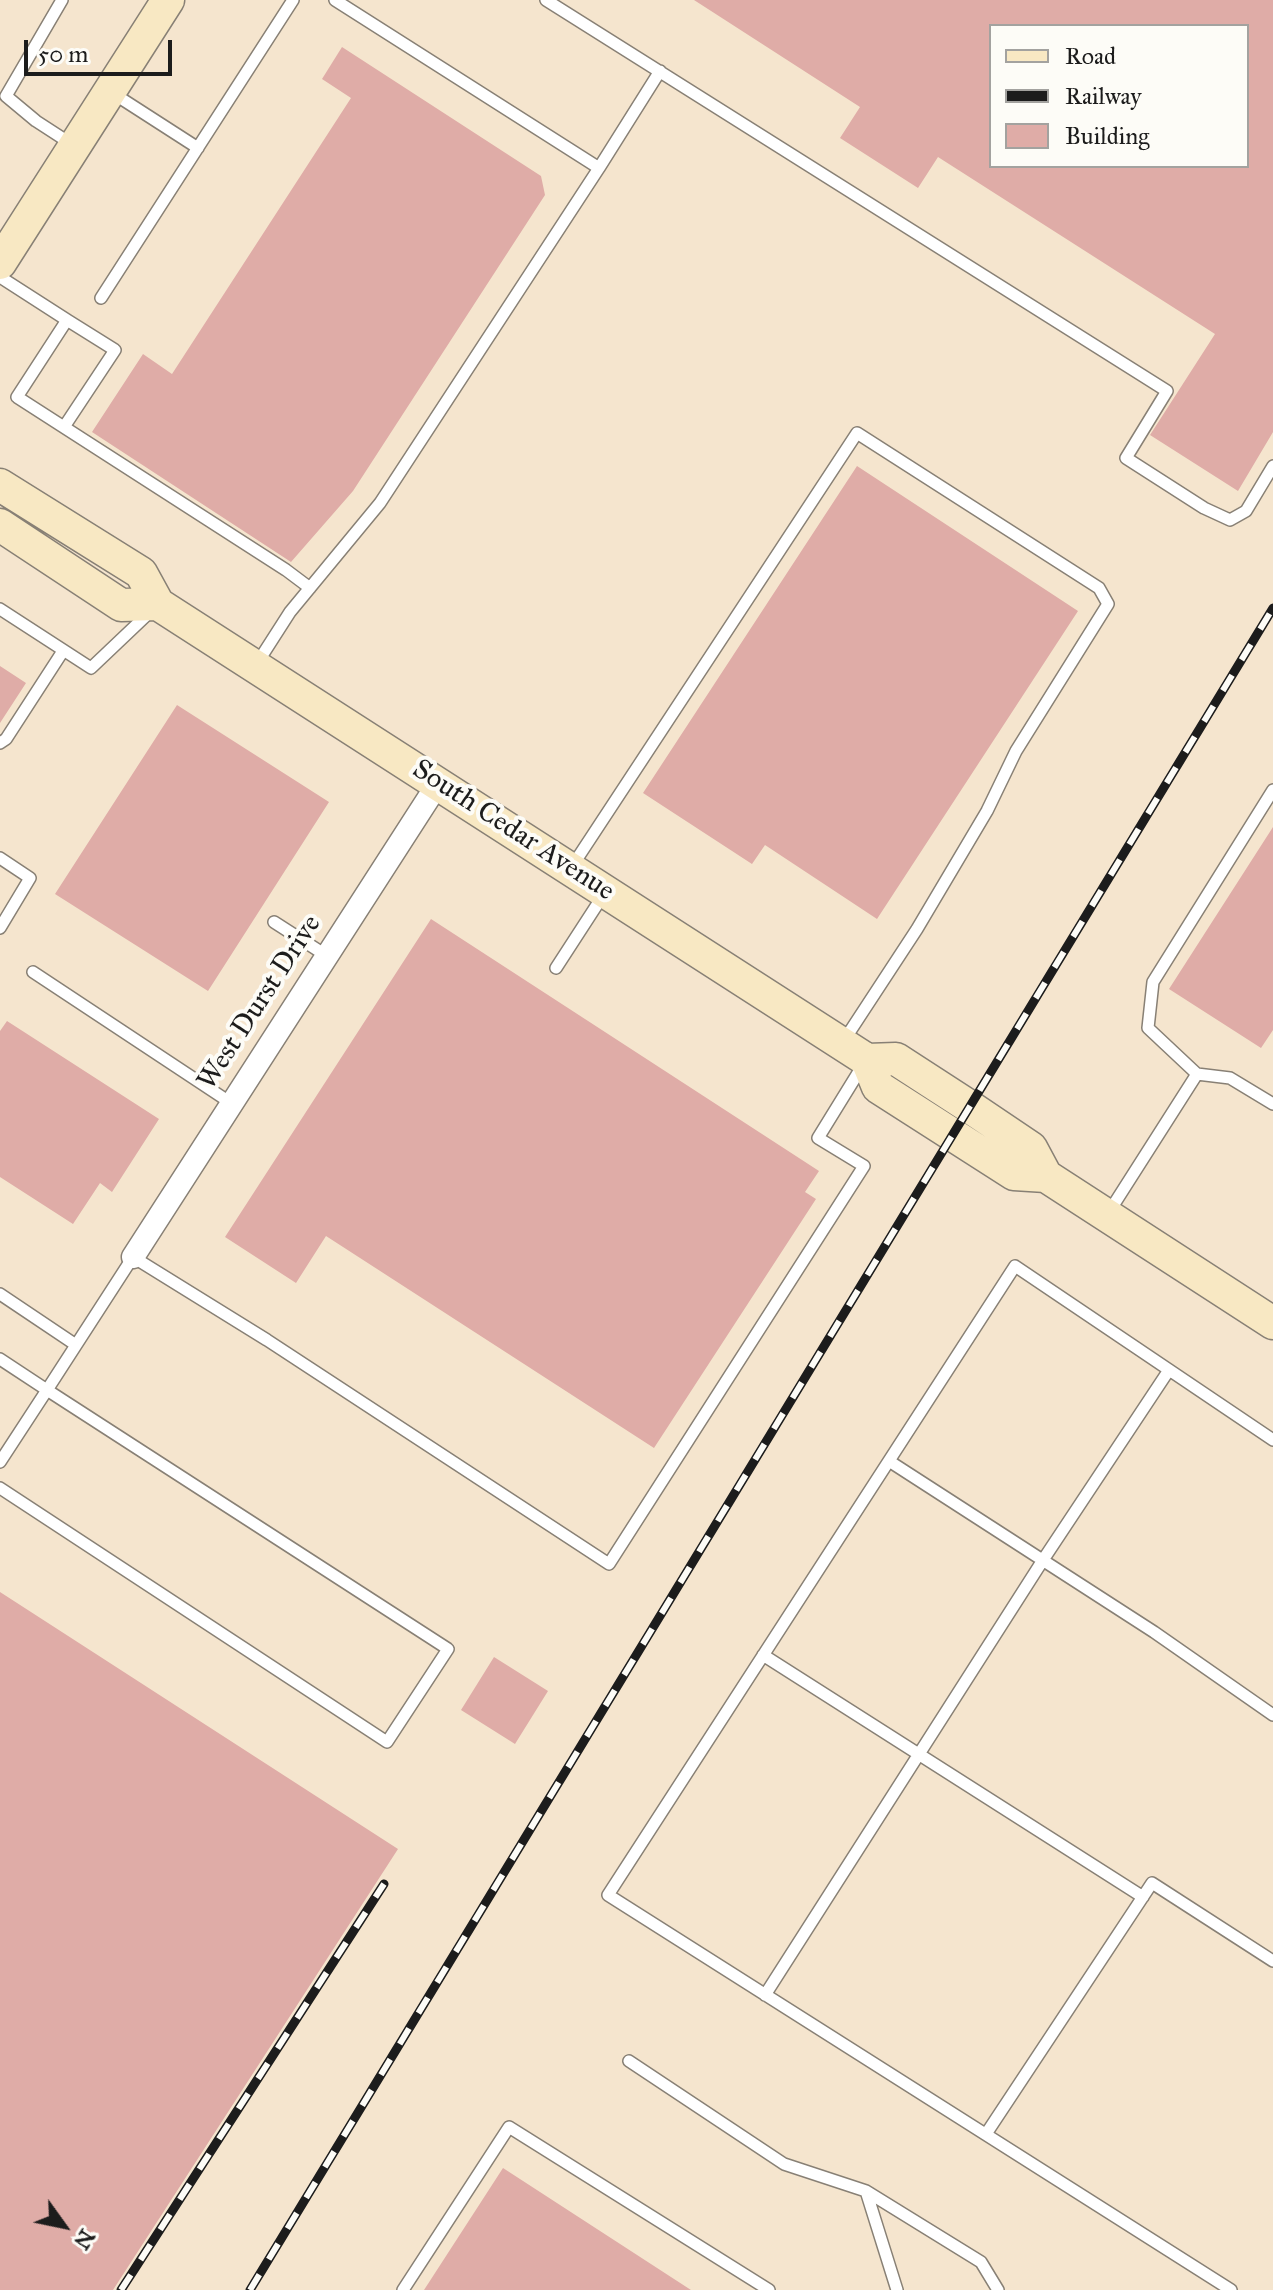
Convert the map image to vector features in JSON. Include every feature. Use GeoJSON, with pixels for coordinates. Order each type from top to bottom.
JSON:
{"type":"FeatureCollection","features":[{"type":"Feature","properties":{"kind":"main road"},"geometry":{"type":"LineString","coordinates":[[0,263],[168,0]]}},
{"type":"Feature","properties":{"kind":"main road","name":"South Cedar Avenue"},"geometry":{"type":"LineString","coordinates":[[0,485],[141,573],[158,604],[855,1052],[878,1087],[1014,1174],[1046,1176],[1273,1323]]}},
{"type":"Feature","properties":{"kind":"main road"},"geometry":{"type":"LineString","coordinates":[[2,530],[121,605],[158,604]]}},
{"type":"Feature","properties":{"kind":"street","name":"West Durst Drive"},"geometry":{"type":"LineString","coordinates":[[133,1257],[439,782]]}},
{"type":"Feature","properties":{"kind":"lane"},"geometry":{"type":"LineString","coordinates":[[62,0],[6,96],[36,121],[74,145]]}},
{"type":"Feature","properties":{"kind":"lane"},"geometry":{"type":"LineString","coordinates":[[101,298],[293,0]]}},
{"type":"Feature","properties":{"kind":"lane"},"geometry":{"type":"LineString","coordinates":[[335,0],[599,168]]}},
{"type":"Feature","properties":{"kind":"lane"},"geometry":{"type":"LineString","coordinates":[[546,0],[1167,391],[1126,458],[1204,508],[1230,520],[1246,511],[1273,466]]}},
{"type":"Feature","properties":{"kind":"lane"},"geometry":{"type":"LineString","coordinates":[[256,665],[290,612],[380,503],[660,71]]}},
{"type":"Feature","properties":{"kind":"lane"},"geometry":{"type":"LineString","coordinates":[[108,91],[198,148]]}},
{"type":"Feature","properties":{"kind":"lane"},"geometry":{"type":"LineString","coordinates":[[0,277],[115,350],[64,427]]}},
{"type":"Feature","properties":{"kind":"lane"},"geometry":{"type":"LineString","coordinates":[[67,320],[17,397],[310,588]]}},
{"type":"Feature","properties":{"kind":"lane"},"geometry":{"type":"LineString","coordinates":[[0,1462],[133,1257],[267,1340],[609,1564],[864,1166],[818,1138],[855,1052],[917,929],[987,811],[1016,751],[1108,604],[1099,588],[857,433],[571,869]]}},
{"type":"Feature","properties":{"kind":"lane"},"geometry":{"type":"LineString","coordinates":[[0,609],[91,668],[158,604]]}},
{"type":"Feature","properties":{"kind":"lane"},"geometry":{"type":"LineString","coordinates":[[0,743],[6,739],[63,651]]}},
{"type":"Feature","properties":{"kind":"lane"},"geometry":{"type":"LineString","coordinates":[[1273,790],[1153,982],[1148,1028],[1197,1074],[1230,1078],[1273,1104]]}},
{"type":"Feature","properties":{"kind":"lane"},"geometry":{"type":"LineString","coordinates":[[0,858],[30,878],[0,928]]}},
{"type":"Feature","properties":{"kind":"lane"},"geometry":{"type":"LineString","coordinates":[[556,968],[606,891]]}},
{"type":"Feature","properties":{"kind":"lane"},"geometry":{"type":"LineString","coordinates":[[274,922],[327,956]]}},
{"type":"Feature","properties":{"kind":"lane"},"geometry":{"type":"LineString","coordinates":[[33,972],[231,1103]]}},
{"type":"Feature","properties":{"kind":"lane"},"geometry":{"type":"LineString","coordinates":[[1106,1216],[1197,1074]]}},
{"type":"Feature","properties":{"kind":"lane"},"geometry":{"type":"LineString","coordinates":[[1231,2290],[608,1895],[1015,1266],[1273,1440]]}},
{"type":"Feature","properties":{"kind":"lane"},"geometry":{"type":"LineString","coordinates":[[0,1294],[76,1345]]}},
{"type":"Feature","properties":{"kind":"lane"},"geometry":{"type":"LineString","coordinates":[[0,1359],[448,1649],[387,1742],[0,1488]]}},
{"type":"Feature","properties":{"kind":"lane"},"geometry":{"type":"LineString","coordinates":[[765,1995],[1043,1560],[1169,1370]]}},
{"type":"Feature","properties":{"kind":"lane"},"geometry":{"type":"LineString","coordinates":[[889,1461],[1154,1632],[1273,1715]]}},
{"type":"Feature","properties":{"kind":"lane"},"geometry":{"type":"LineString","coordinates":[[763,1655],[1143,1897]]}},
{"type":"Feature","properties":{"kind":"lane"},"geometry":{"type":"LineString","coordinates":[[986,2134],[1152,1883],[1273,1961]]}},
{"type":"Feature","properties":{"kind":"lane"},"geometry":{"type":"LineString","coordinates":[[629,2061],[784,2164],[866,2191],[981,2262],[998,2290]]}},
{"type":"Feature","properties":{"kind":"lane"},"geometry":{"type":"LineString","coordinates":[[403,2290],[509,2127],[769,2290]]}},
{"type":"Feature","properties":{"kind":"lane"},"geometry":{"type":"LineString","coordinates":[[866,2191],[897,2290]]}},
{"type":"Feature","properties":{"kind":"building"},"geometry":{"type":"Polygon","coordinates":[[[694,0],[1273,0],[1273,432],[1238,491],[1150,435],[1215,334],[938,157],[918,188],[840,138],[860,107],[694,0]]]}},
{"type":"Feature","properties":{"kind":"building"},"geometry":{"type":"Polygon","coordinates":[[[342,47],[541,176],[545,195],[353,491],[291,562],[92,432],[143,354],[172,374],[351,98],[322,79],[342,47]]]}},
{"type":"Feature","properties":{"kind":"building"},"geometry":{"type":"Polygon","coordinates":[[[857,466],[1078,611],[877,919],[765,845],[752,864],[643,793],[857,466]]]}},
{"type":"Feature","properties":{"kind":"building"},"geometry":{"type":"Polygon","coordinates":[[[0,666],[26,683],[0,723],[0,666]]]}},
{"type":"Feature","properties":{"kind":"building"},"geometry":{"type":"Polygon","coordinates":[[[177,705],[329,802],[208,991],[55,894],[177,705]]]}},
{"type":"Feature","properties":{"kind":"building"},"geometry":{"type":"Polygon","coordinates":[[[1273,827],[1273,1030],[1261,1048],[1169,989],[1273,827]]]}},
{"type":"Feature","properties":{"kind":"building"},"geometry":{"type":"Polygon","coordinates":[[[431,919],[819,1171],[805,1192],[816,1199],[654,1448],[326,1236],[296,1283],[225,1237],[431,919]]]}},
{"type":"Feature","properties":{"kind":"building"},"geometry":{"type":"Polygon","coordinates":[[[7,1021],[159,1119],[112,1192],[100,1183],[73,1224],[0,1177],[0,1031],[7,1021]]]}},
{"type":"Feature","properties":{"kind":"building"},"geometry":{"type":"Polygon","coordinates":[[[0,1592],[398,1849],[113,2290],[0,2290],[0,1592]]]}},
{"type":"Feature","properties":{"kind":"building"},"geometry":{"type":"Polygon","coordinates":[[[494,1657],[548,1691],[515,1744],[461,1710],[494,1657]]]}},
{"type":"Feature","properties":{"kind":"building"},"geometry":{"type":"Polygon","coordinates":[[[503,2168],[691,2290],[424,2290],[503,2168]]]}},
{"type":"Feature","properties":{"kind":"railway"},"geometry":{"type":"LineString","coordinates":[[250,2290],[1273,608]]}},
{"type":"Feature","properties":{"kind":"railway"},"geometry":{"type":"LineString","coordinates":[[121,2290],[384,1884]]}}]}
